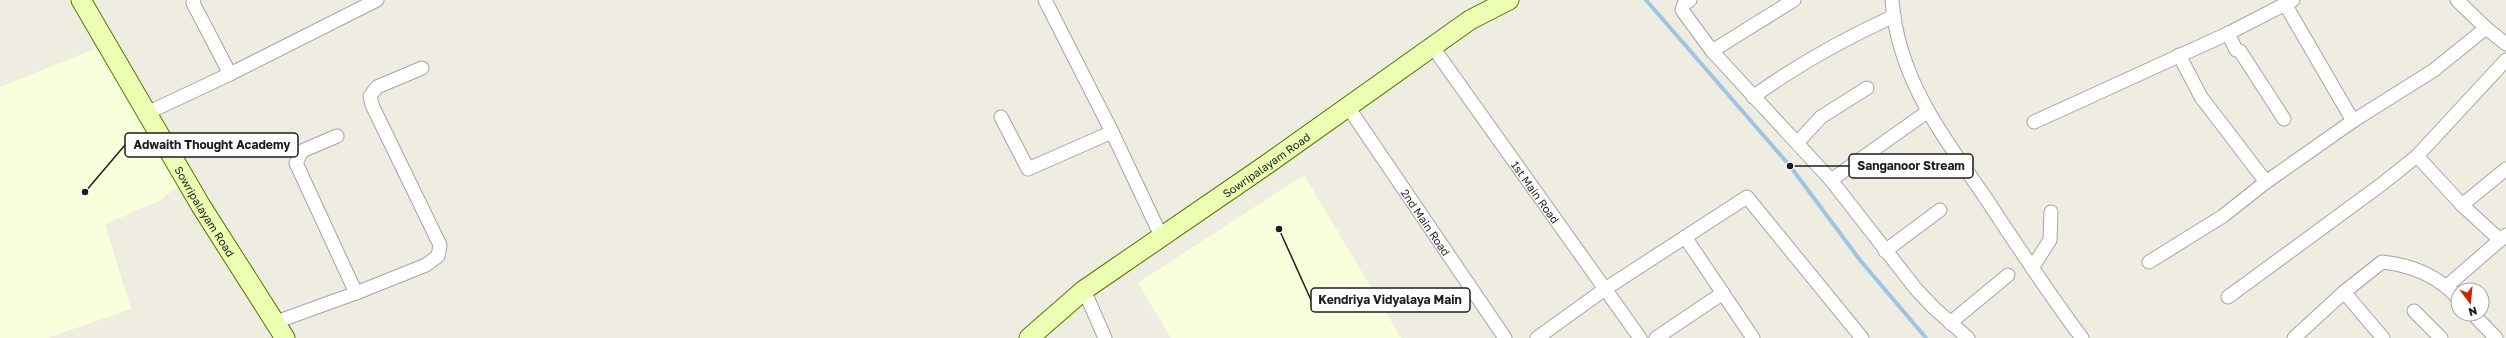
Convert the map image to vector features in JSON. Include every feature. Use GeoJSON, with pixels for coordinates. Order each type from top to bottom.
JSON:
{"type":"FeatureCollection","features":[{"type":"Feature","properties":{"kind":"street","name":"Sowripalayam Road"},"geometry":{"type":"LineString","coordinates":[[81,0],[201,206],[285,338]]}},
{"type":"Feature","properties":{"kind":"street"},"geometry":{"type":"LineString","coordinates":[[147,113],[230,74],[378,0]]}},
{"type":"Feature","properties":{"kind":"street"},"geometry":{"type":"LineString","coordinates":[[1045,0],[1112,132],[1162,238]]}},
{"type":"Feature","properties":{"kind":"street","name":"Sowripalayam Road"},"geometry":{"type":"LineString","coordinates":[[1029,338],[1084,290],[1162,238],[1470,20],[1509,0]]}},
{"type":"Feature","properties":{"kind":"street"},"geometry":{"type":"LineString","coordinates":[[1690,0],[1684,4],[1682,10],[1712,51],[1831,180],[1916,289],[1950,323],[1968,338]]}},
{"type":"Feature","properties":{"kind":"street"},"geometry":{"type":"LineString","coordinates":[[1712,51],[1794,0]]}},
{"type":"Feature","properties":{"kind":"street"},"geometry":{"type":"LineString","coordinates":[[1892,0],[1904,60],[1927,112],[2032,268],[2082,338]]}},
{"type":"Feature","properties":{"kind":"street"},"geometry":{"type":"LineString","coordinates":[[2457,0],[2486,28],[2506,44]]}},
{"type":"Feature","properties":{"kind":"street"},"geometry":{"type":"LineString","coordinates":[[193,1],[230,74]]}},
{"type":"Feature","properties":{"kind":"street"},"geometry":{"type":"LineString","coordinates":[[2034,122],[2228,33],[2289,2],[2354,121]]}},
{"type":"Feature","properties":{"kind":"street"},"geometry":{"type":"LineString","coordinates":[[1753,97],[1792,69],[1834,44],[1894,16]]}},
{"type":"Feature","properties":{"kind":"street"},"geometry":{"type":"LineString","coordinates":[[2149,262],[2223,216],[2266,182],[2354,121],[2434,70],[2486,28]]}},
{"type":"Feature","properties":{"kind":"street"},"geometry":{"type":"LineString","coordinates":[[2228,33],[2236,50],[2240,51],[2284,119]]}},
{"type":"Feature","properties":{"kind":"street","name":"1st Main Road"},"geometry":{"type":"LineString","coordinates":[[1432,46],[1640,338]]}},
{"type":"Feature","properties":{"kind":"street"},"geometry":{"type":"LineString","coordinates":[[2180,55],[2201,97],[2266,182]]}},
{"type":"Feature","properties":{"kind":"street"},"geometry":{"type":"LineString","coordinates":[[2228,297],[2382,184],[2417,156],[2506,60]]}},
{"type":"Feature","properties":{"kind":"street"},"geometry":{"type":"LineString","coordinates":[[276,322],[356,293],[426,265],[438,256],[440,245],[372,105],[370,96],[377,87],[422,68]]}},
{"type":"Feature","properties":{"kind":"street"},"geometry":{"type":"LineString","coordinates":[[1796,143],[1821,117],[1867,88]]}},
{"type":"Feature","properties":{"kind":"street","name":"2nd Main Road"},"geometry":{"type":"LineString","coordinates":[[1348,107],[1504,338]]}},
{"type":"Feature","properties":{"kind":"street"},"geometry":{"type":"LineString","coordinates":[[1831,180],[1927,112]]}},
{"type":"Feature","properties":{"kind":"street"},"geometry":{"type":"LineString","coordinates":[[1001,117],[1028,169],[1112,132]]}},
{"type":"Feature","properties":{"kind":"street"},"geometry":{"type":"LineString","coordinates":[[337,136],[302,151],[296,163],[356,293]]}},
{"type":"Feature","properties":{"kind":"street"},"geometry":{"type":"LineString","coordinates":[[2417,156],[2462,205],[2503,238],[2447,286]]}},
{"type":"Feature","properties":{"kind":"street"},"geometry":{"type":"LineString","coordinates":[[2462,205],[2506,169]]}},
{"type":"Feature","properties":{"kind":"street"},"geometry":{"type":"LineString","coordinates":[[1537,338],[1605,289],[1747,197],[1862,338]]}},
{"type":"Feature","properties":{"kind":"street"},"geometry":{"type":"LineString","coordinates":[[1885,251],[1940,210]]}},
{"type":"Feature","properties":{"kind":"street"},"geometry":{"type":"LineString","coordinates":[[2032,268],[2050,240],[2051,212]]}},
{"type":"Feature","properties":{"kind":"street"},"geometry":{"type":"LineString","coordinates":[[1685,237],[1753,338]]}},
{"type":"Feature","properties":{"kind":"street"},"geometry":{"type":"LineString","coordinates":[[2294,338],[2344,292],[2382,262],[2418,269],[2450,289]]}},
{"type":"Feature","properties":{"kind":"street"},"geometry":{"type":"LineString","coordinates":[[1950,323],[2008,275]]}},
{"type":"Feature","properties":{"kind":"street"},"geometry":{"type":"LineString","coordinates":[[1084,290],[1105,338]]}},
{"type":"Feature","properties":{"kind":"street"},"geometry":{"type":"LineString","coordinates":[[2344,292],[2383,338]]}},
{"type":"Feature","properties":{"kind":"street"},"geometry":{"type":"LineString","coordinates":[[1656,338],[1723,293]]}},
{"type":"Feature","properties":{"kind":"street"},"geometry":{"type":"LineString","coordinates":[[2414,311],[2441,338]]}},
{"type":"Feature","properties":{"kind":"street"},"geometry":{"type":"LineString","coordinates":[[2481,322],[2496,338]]}},
{"type":"Feature","properties":{"kind":"shaded area"},"geometry":{"type":"Polygon","coordinates":[[[99,47],[181,184],[159,201],[105,224],[131,309],[47,338],[0,338],[0,87],[99,47]]]}},
{"type":"Feature","properties":{"kind":"shaded area"},"geometry":{"type":"Polygon","coordinates":[[[1304,175],[1401,338],[1171,338],[1138,283],[1304,175]]]}},
{"type":"Feature","properties":{"kind":"waterway"},"geometry":{"type":"LineString","coordinates":[[1646,0],[1790,166],[1860,260],[1926,338]]}},
{"type":"Feature","properties":{"kind":"place","name":"Sanganoor Stream"},"geometry":{"type":"Point","coordinates":[1790,166]}},
{"type":"Feature","properties":{"kind":"place","name":"Adwaith Thought Academy"},"geometry":{"type":"Point","coordinates":[85,192]}},
{"type":"Feature","properties":{"kind":"place","name":"Kendriya Vidyalaya Main"},"geometry":{"type":"Point","coordinates":[1279,229]}}]}
